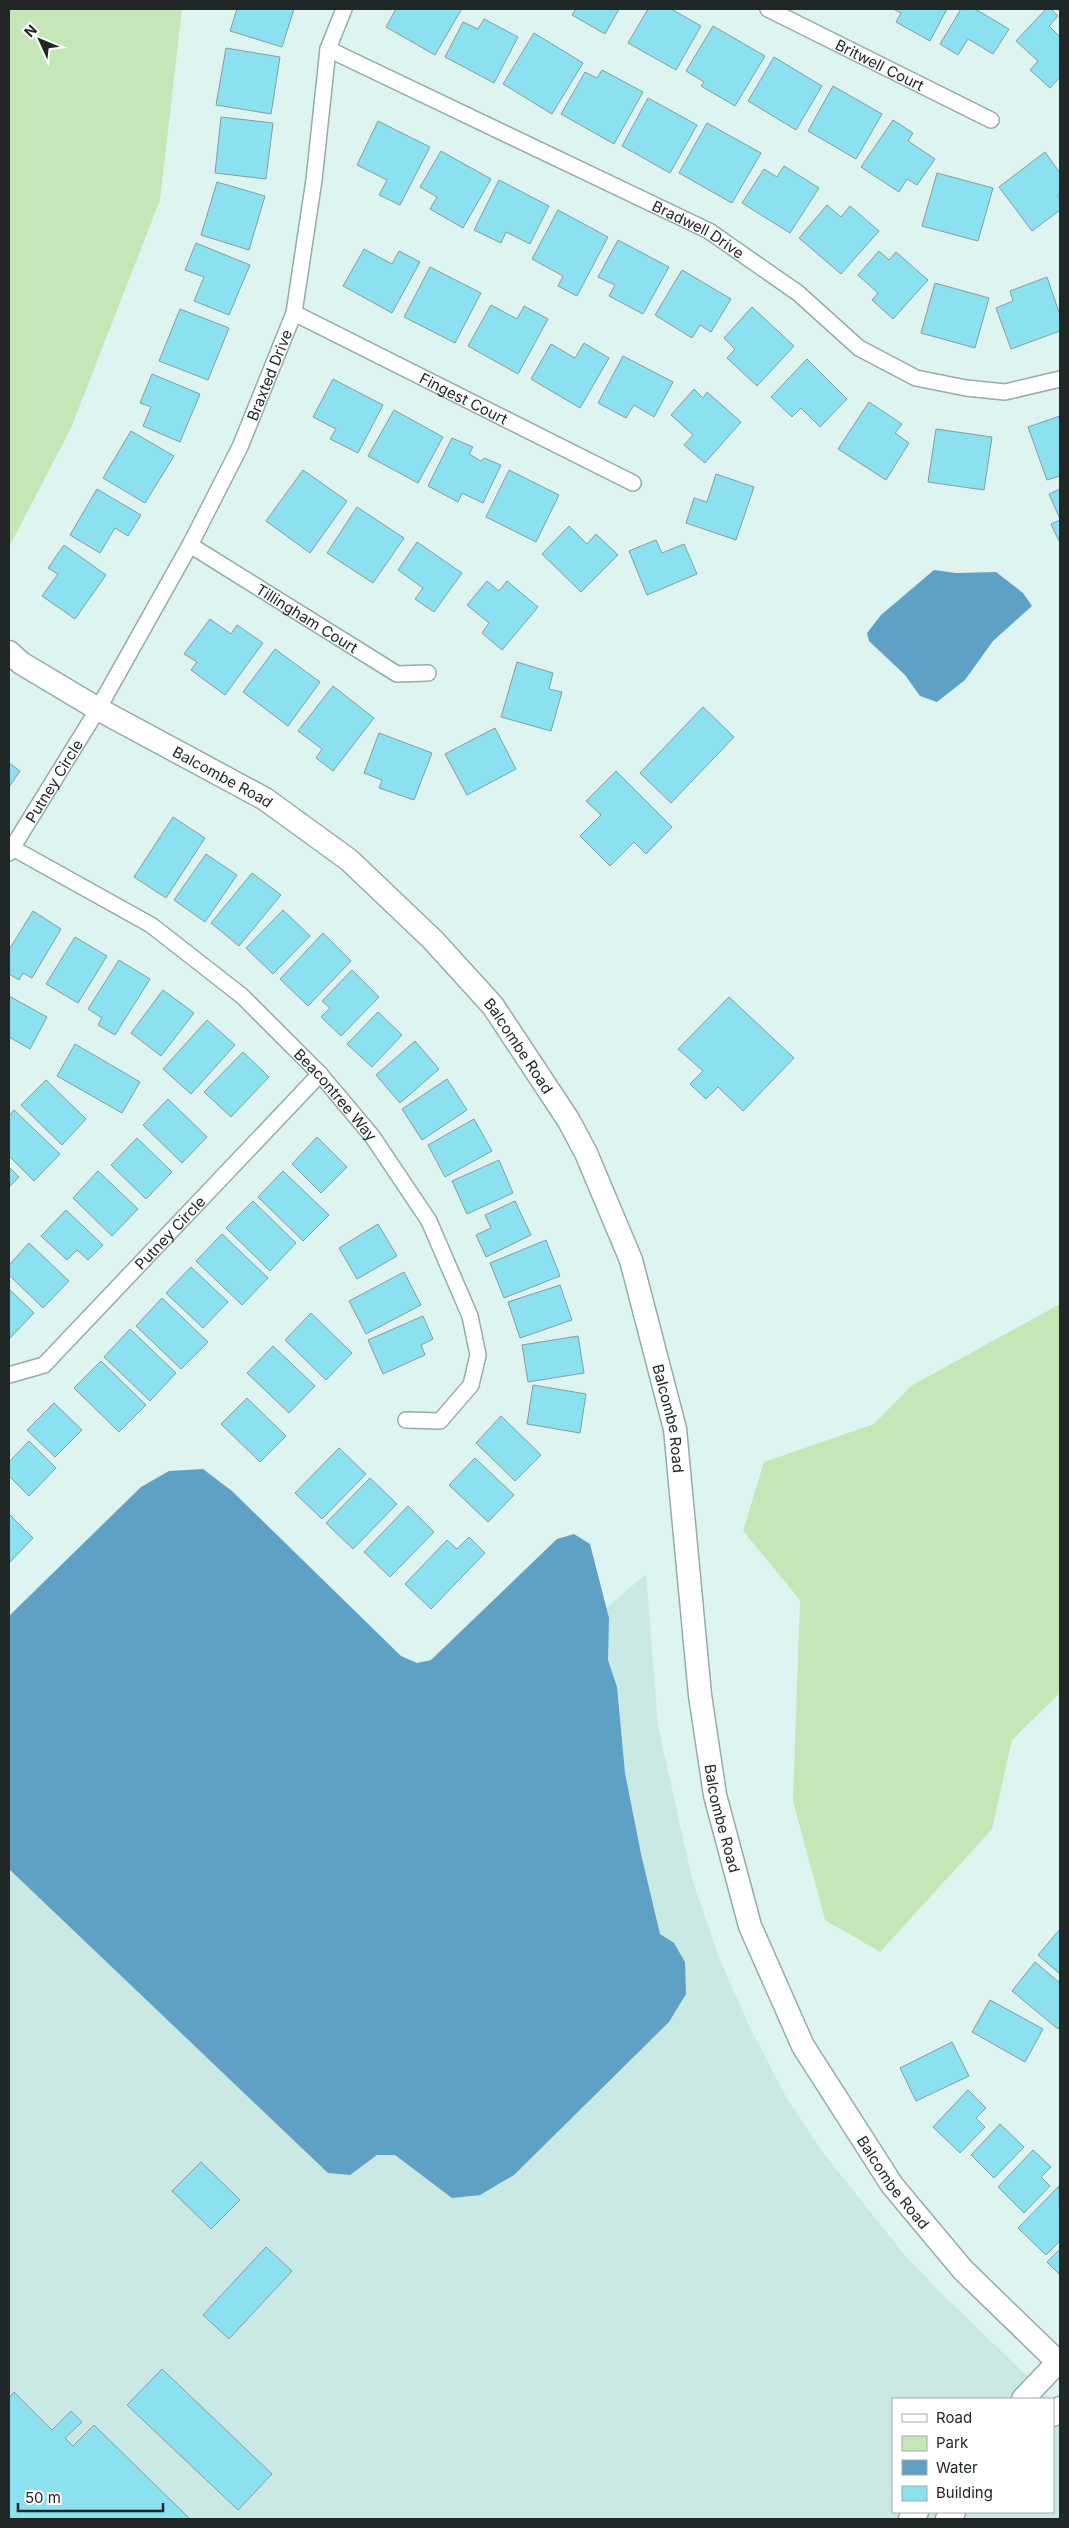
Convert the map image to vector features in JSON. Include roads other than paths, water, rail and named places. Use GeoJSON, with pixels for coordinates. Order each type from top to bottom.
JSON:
{"type":"FeatureCollection","features":[{"type":"Feature","properties":{"kind":"street","name":"Braxted Drive"},"geometry":{"type":"LineString","coordinates":[[98,709],[190,545],[240,447],[294,313],[314,180],[328,49],[344,9]]}},
{"type":"Feature","properties":{"kind":"street","name":"Britwell Court"},"geometry":{"type":"LineString","coordinates":[[768,9],[991,120]]}},
{"type":"Feature","properties":{"kind":"street","name":"Bradwell Drive"},"geometry":{"type":"LineString","coordinates":[[328,49],[710,231],[798,293],[859,348],[916,378],[966,388],[1005,392],[1060,379]]}},
{"type":"Feature","properties":{"kind":"street","name":"Fingest Court"},"geometry":{"type":"LineString","coordinates":[[294,313],[633,483]]}},
{"type":"Feature","properties":{"kind":"street","name":"Tillingham Court"},"geometry":{"type":"LineString","coordinates":[[190,545],[398,674],[428,673]]}},
{"type":"Feature","properties":{"kind":"street","name":"Balcombe Road"},"geometry":{"type":"LineString","coordinates":[[9,652],[21,663],[98,709],[265,799],[349,860],[432,940],[493,1006],[569,1121],[586,1153],[631,1260],[675,1429],[700,1695],[715,1795],[750,1926],[803,2046],[892,2185],[963,2270],[1060,2362]]}},
{"type":"Feature","properties":{"kind":"street","name":"Putney Circle"},"geometry":{"type":"LineString","coordinates":[[10,849],[98,709]]}},
{"type":"Feature","properties":{"kind":"street","name":"Beacontree Way"},"geometry":{"type":"LineString","coordinates":[[10,849],[151,925],[242,996],[320,1074],[372,1136],[429,1221],[470,1316],[478,1355],[472,1385],[440,1420],[406,1420]]}},
{"type":"Feature","properties":{"kind":"street","name":"Putney Circle"},"geometry":{"type":"LineString","coordinates":[[9,1375],[44,1365],[320,1074]]}},
{"type":"Feature","properties":{"kind":"street"},"geometry":{"type":"LineString","coordinates":[[1024,2398],[1060,2362]]}},
{"type":"Feature","properties":{"kind":"water"},"geometry":{"type":"Polygon","coordinates":[[[934,570],[956,573],[996,572],[1023,593],[1032,606],[993,641],[965,680],[937,702],[920,696],[905,675],[869,641],[867,633],[881,615],[934,570]]]}},
{"type":"Feature","properties":{"kind":"water"},"geometry":{"type":"Polygon","coordinates":[[[203,1469],[232,1491],[401,1656],[417,1663],[431,1660],[557,1539],[574,1534],[590,1544],[609,1618],[608,1660],[617,1687],[625,1773],[641,1854],[660,1934],[674,1943],[685,1962],[686,1994],[669,2022],[514,2175],[480,2195],[452,2198],[395,2155],[377,2155],[350,2175],[328,2173],[9,1869],[9,1616],[141,1487],[169,1471],[203,1469]]]}}]}
